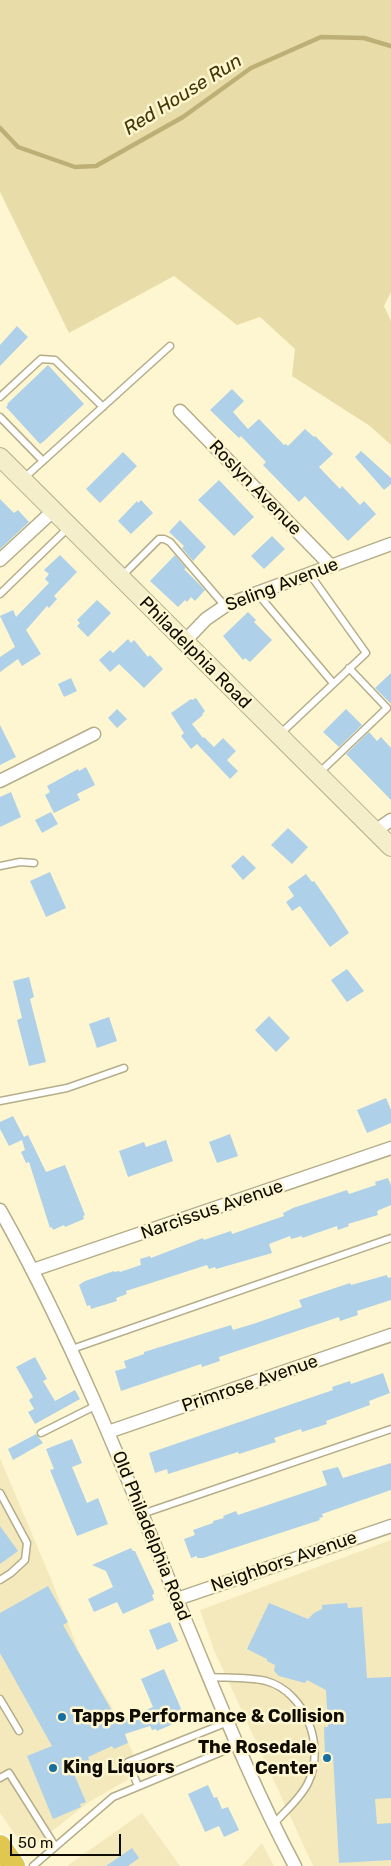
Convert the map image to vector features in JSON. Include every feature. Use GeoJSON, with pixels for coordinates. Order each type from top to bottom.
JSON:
{"type":"FeatureCollection","features":[{"type":"Feature","properties":{"kind":"highway"},"geometry":{"type":"LineString","coordinates":[[0,1846],[14,1866]]}},
{"type":"Feature","properties":{"kind":"main road","name":"Philadelphia Road"},"geometry":{"type":"LineString","coordinates":[[0,457],[68,527],[391,847]]}},
{"type":"Feature","properties":{"kind":"street","name":"Roslyn Avenue"},"geometry":{"type":"LineString","coordinates":[[180,411],[331,566]]}},
{"type":"Feature","properties":{"kind":"street"},"geometry":{"type":"LineString","coordinates":[[0,560],[53,511]]}},
{"type":"Feature","properties":{"kind":"street","name":"Seling Avenue"},"geometry":{"type":"LineString","coordinates":[[184,642],[206,619],[225,606],[309,573],[391,544]]}},
{"type":"Feature","properties":{"kind":"street"},"geometry":{"type":"LineString","coordinates":[[0,780],[94,734]]}},
{"type":"Feature","properties":{"kind":"street"},"geometry":{"type":"LineString","coordinates":[[375,831],[391,820]]}},
{"type":"Feature","properties":{"kind":"street","name":"Narcissus Avenue"},"geometry":{"type":"LineString","coordinates":[[33,1270],[391,1148]]}},
{"type":"Feature","properties":{"kind":"street","name":"Old Philadelphia Road"},"geometry":{"type":"LineString","coordinates":[[0,1210],[33,1270],[72,1349],[228,1722],[295,1866]]}},
{"type":"Feature","properties":{"kind":"street","name":"Primrose Avenue"},"geometry":{"type":"LineString","coordinates":[[108,1432],[391,1335]]}},
{"type":"Feature","properties":{"kind":"street","name":"Neighbors Avenue"},"geometry":{"type":"LineString","coordinates":[[177,1599],[391,1526]]}},
{"type":"Feature","properties":{"kind":"lane"},"geometry":{"type":"LineString","coordinates":[[22,480],[170,346]]}},
{"type":"Feature","properties":{"kind":"lane"},"geometry":{"type":"LineString","coordinates":[[0,397],[41,359],[55,360],[102,407]]}},
{"type":"Feature","properties":{"kind":"lane"},"geometry":{"type":"LineString","coordinates":[[0,417],[43,461]]}},
{"type":"Feature","properties":{"kind":"lane"},"geometry":{"type":"LineString","coordinates":[[0,594],[68,527]]}},
{"type":"Feature","properties":{"kind":"lane"},"geometry":{"type":"LineString","coordinates":[[120,578],[159,539],[164,538],[170,542],[225,606]]}},
{"type":"Feature","properties":{"kind":"lane"},"geometry":{"type":"LineString","coordinates":[[278,736],[366,653],[309,573]]}},
{"type":"Feature","properties":{"kind":"lane"},"geometry":{"type":"LineString","coordinates":[[257,593],[333,683]]}},
{"type":"Feature","properties":{"kind":"lane"},"geometry":{"type":"LineString","coordinates":[[317,775],[387,708],[349,668]]}},
{"type":"Feature","properties":{"kind":"lane"},"geometry":{"type":"LineString","coordinates":[[0,866],[20,862],[34,863]]}},
{"type":"Feature","properties":{"kind":"lane"},"geometry":{"type":"LineString","coordinates":[[0,1101],[66,1088],[124,1068]]}},
{"type":"Feature","properties":{"kind":"lane"},"geometry":{"type":"LineString","coordinates":[[72,1349],[391,1238]]}},
{"type":"Feature","properties":{"kind":"lane"},"geometry":{"type":"LineString","coordinates":[[41,1433],[97,1405]]}},
{"type":"Feature","properties":{"kind":"lane"},"geometry":{"type":"LineString","coordinates":[[142,1514],[391,1430]]}},
{"type":"Feature","properties":{"kind":"lane"},"geometry":{"type":"LineString","coordinates":[[0,1493],[27,1543],[25,1560],[12,1573],[0,1580]]}},
{"type":"Feature","properties":{"kind":"lane"},"geometry":{"type":"LineString","coordinates":[[209,1677],[265,1681],[275,1684],[294,1700],[307,1718],[314,1746],[314,1764],[311,1777],[304,1789],[274,1824]]}},
{"type":"Feature","properties":{"kind":"lane"},"geometry":{"type":"LineString","coordinates":[[0,1699],[19,1732]]}},
{"type":"Feature","properties":{"kind":"lane"},"geometry":{"type":"LineString","coordinates":[[138,1786],[128,1762],[228,1722]]}},
{"type":"Feature","properties":{"kind":"lane"},"geometry":{"type":"LineString","coordinates":[[33,1866],[113,1796],[238,1745]]}},
{"type":"Feature","properties":{"kind":"lane"},"geometry":{"type":"LineString","coordinates":[[0,1778],[9,1773],[55,1846]]}},
{"type":"Feature","properties":{"kind":"shaded area"},"geometry":{"type":"Polygon","coordinates":[[[0,0],[391,0],[391,292],[384,306],[391,321],[391,445],[370,426],[292,376],[295,349],[260,317],[237,325],[174,276],[69,333],[0,192],[0,0]]]}},
{"type":"Feature","properties":{"kind":"shaded area"},"geometry":{"type":"Polygon","coordinates":[[[0,1458],[51,1579],[79,1652],[117,1716],[141,1772],[89,1802],[27,1851],[0,1813],[0,1458]]]}},
{"type":"Feature","properties":{"kind":"shaded area","name":"The Rosedale Center"},"geometry":{"type":"Polygon","coordinates":[[[391,1540],[391,1866],[313,1866],[214,1650],[200,1610],[391,1540]]]}},
{"type":"Feature","properties":{"kind":"shaded area"},"geometry":{"type":"Polygon","coordinates":[[[142,1813],[180,1866],[67,1866],[142,1813]]]}},
{"type":"Feature","properties":{"kind":"shaded area"},"geometry":{"type":"Polygon","coordinates":[[[262,1843],[274,1866],[242,1866],[262,1843]]]}},
{"type":"Feature","properties":{"kind":"building"},"geometry":{"type":"Polygon","coordinates":[[[17,326],[28,337],[0,366],[0,345],[17,326]]]}},
{"type":"Feature","properties":{"kind":"building"},"geometry":{"type":"Polygon","coordinates":[[[48,365],[84,404],[40,444],[6,407],[48,365]]]}},
{"type":"Feature","properties":{"kind":"building"},"geometry":{"type":"Polygon","coordinates":[[[232,389],[244,401],[233,412],[248,429],[259,419],[284,445],[288,446],[305,429],[333,454],[319,467],[340,489],[342,486],[360,505],[364,501],[376,514],[348,541],[305,496],[299,502],[263,465],[266,462],[241,436],[239,438],[210,410],[232,389]]]}},
{"type":"Feature","properties":{"kind":"building"},"geometry":{"type":"Polygon","coordinates":[[[361,451],[391,478],[391,484],[384,490],[355,457],[361,451]]]}},
{"type":"Feature","properties":{"kind":"building"},"geometry":{"type":"Polygon","coordinates":[[[123,452],[137,466],[100,503],[86,489],[123,452]]]}},
{"type":"Feature","properties":{"kind":"building"},"geometry":{"type":"Polygon","coordinates":[[[219,480],[254,517],[234,536],[198,500],[219,480]]]}},
{"type":"Feature","properties":{"kind":"building"},"geometry":{"type":"Polygon","coordinates":[[[0,499],[14,513],[18,510],[29,522],[0,549],[0,499]]]}},
{"type":"Feature","properties":{"kind":"building"},"geometry":{"type":"Polygon","coordinates":[[[141,500],[153,513],[131,534],[118,521],[137,501],[138,503],[141,500]]]}},
{"type":"Feature","properties":{"kind":"building"},"geometry":{"type":"Polygon","coordinates":[[[180,520],[206,547],[193,561],[182,548],[184,546],[169,532],[180,520]]]}},
{"type":"Feature","properties":{"kind":"building"},"geometry":{"type":"Polygon","coordinates":[[[272,536],[285,549],[264,569],[251,556],[272,536]]]}},
{"type":"Feature","properties":{"kind":"building"},"geometry":{"type":"Polygon","coordinates":[[[60,555],[77,572],[54,596],[57,599],[49,608],[47,606],[26,630],[41,654],[22,666],[18,659],[0,672],[0,657],[15,647],[0,616],[13,610],[16,617],[49,583],[45,579],[49,574],[44,570],[60,555]]]}},
{"type":"Feature","properties":{"kind":"building"},"geometry":{"type":"Polygon","coordinates":[[[175,555],[186,568],[184,569],[205,590],[195,601],[191,597],[187,602],[185,600],[178,607],[150,581],[175,555]]]}},
{"type":"Feature","properties":{"kind":"building"},"geometry":{"type":"Polygon","coordinates":[[[97,600],[111,613],[88,637],[77,626],[80,623],[77,620],[97,600]]]}},
{"type":"Feature","properties":{"kind":"building"},"geometry":{"type":"Polygon","coordinates":[[[248,612],[256,620],[254,622],[272,640],[250,662],[245,658],[243,660],[223,636],[248,612]]]}},
{"type":"Feature","properties":{"kind":"building"},"geometry":{"type":"Polygon","coordinates":[[[128,639],[131,643],[134,640],[148,657],[150,655],[163,669],[144,688],[119,664],[110,672],[99,660],[110,650],[113,653],[128,639]]]}},
{"type":"Feature","properties":{"kind":"building"},"geometry":{"type":"Polygon","coordinates":[[[391,673],[391,704],[375,688],[391,673]]]}},
{"type":"Feature","properties":{"kind":"building"},"geometry":{"type":"Polygon","coordinates":[[[71,678],[77,691],[64,697],[58,684],[71,678]]]}},
{"type":"Feature","properties":{"kind":"building"},"geometry":{"type":"Polygon","coordinates":[[[196,698],[205,711],[192,724],[203,738],[214,747],[223,738],[236,751],[227,760],[238,771],[230,779],[197,744],[191,749],[181,736],[184,733],[171,713],[191,699],[196,698]]]}},
{"type":"Feature","properties":{"kind":"building"},"geometry":{"type":"Polygon","coordinates":[[[117,709],[127,719],[117,728],[108,718],[117,709]]]}},
{"type":"Feature","properties":{"kind":"building"},"geometry":{"type":"Polygon","coordinates":[[[346,709],[362,725],[339,747],[323,732],[346,709]]]}},
{"type":"Feature","properties":{"kind":"building"},"geometry":{"type":"Polygon","coordinates":[[[0,725],[16,757],[0,765],[0,725]]]}},
{"type":"Feature","properties":{"kind":"building"},"geometry":{"type":"Polygon","coordinates":[[[369,732],[377,741],[381,737],[391,748],[391,800],[346,754],[369,732]]]}},
{"type":"Feature","properties":{"kind":"building"},"geometry":{"type":"Polygon","coordinates":[[[86,767],[95,785],[77,794],[80,800],[54,813],[45,795],[50,792],[47,786],[78,769],[79,771],[86,767]]]}},
{"type":"Feature","properties":{"kind":"building"},"geometry":{"type":"Polygon","coordinates":[[[11,792],[21,817],[0,827],[0,797],[11,792]]]}},
{"type":"Feature","properties":{"kind":"building"},"geometry":{"type":"Polygon","coordinates":[[[51,812],[58,824],[42,833],[35,820],[51,812]]]}},
{"type":"Feature","properties":{"kind":"building"},"geometry":{"type":"Polygon","coordinates":[[[288,828],[308,847],[292,864],[271,845],[288,828]]]}},
{"type":"Feature","properties":{"kind":"building"},"geometry":{"type":"Polygon","coordinates":[[[243,855],[256,868],[243,880],[231,866],[243,855]]]}},
{"type":"Feature","properties":{"kind":"building"},"geometry":{"type":"Polygon","coordinates":[[[50,872],[66,908],[46,917],[30,881],[50,872]]]}},
{"type":"Feature","properties":{"kind":"building"},"geometry":{"type":"Polygon","coordinates":[[[306,874],[312,882],[314,881],[349,933],[330,947],[300,906],[292,911],[286,902],[294,896],[288,887],[306,874]]]}},
{"type":"Feature","properties":{"kind":"building"},"geometry":{"type":"Polygon","coordinates":[[[347,969],[364,991],[347,1002],[331,980],[347,969]]]}},
{"type":"Feature","properties":{"kind":"building"},"geometry":{"type":"Polygon","coordinates":[[[29,977],[34,997],[30,999],[46,1062],[29,1066],[17,1020],[22,1018],[13,981],[29,977]]]}},
{"type":"Feature","properties":{"kind":"building"},"geometry":{"type":"Polygon","coordinates":[[[269,1016],[290,1038],[276,1052],[255,1030],[269,1016]]]}},
{"type":"Feature","properties":{"kind":"building"},"geometry":{"type":"Polygon","coordinates":[[[109,1017],[117,1041],[97,1048],[89,1024],[109,1017]]]}},
{"type":"Feature","properties":{"kind":"building"},"geometry":{"type":"Polygon","coordinates":[[[386,1098],[391,1110],[391,1123],[367,1133],[357,1110],[386,1098]]]}},
{"type":"Feature","properties":{"kind":"building"},"geometry":{"type":"Polygon","coordinates":[[[13,1116],[24,1137],[28,1135],[46,1172],[65,1165],[85,1215],[83,1216],[84,1219],[65,1227],[64,1225],[53,1230],[52,1227],[50,1228],[29,1162],[26,1163],[21,1152],[25,1150],[22,1140],[9,1146],[0,1129],[0,1122],[13,1116]]]}},
{"type":"Feature","properties":{"kind":"building"},"geometry":{"type":"Polygon","coordinates":[[[230,1134],[238,1156],[217,1163],[209,1142],[230,1134]]]}},
{"type":"Feature","properties":{"kind":"building"},"geometry":{"type":"Polygon","coordinates":[[[166,1140],[173,1161],[128,1177],[119,1151],[144,1142],[146,1147],[166,1140]]]}},
{"type":"Feature","properties":{"kind":"building"},"geometry":{"type":"Polygon","coordinates":[[[388,1178],[391,1185],[391,1205],[377,1211],[378,1215],[348,1224],[349,1226],[338,1230],[337,1226],[302,1238],[302,1236],[291,1239],[290,1236],[269,1244],[272,1253],[216,1269],[215,1267],[209,1269],[207,1265],[126,1291],[127,1294],[116,1298],[117,1301],[91,1309],[90,1305],[87,1306],[79,1285],[85,1281],[114,1271],[120,1272],[141,1265],[140,1259],[150,1256],[151,1258],[203,1238],[204,1240],[231,1231],[232,1234],[284,1216],[283,1213],[293,1208],[347,1190],[349,1194],[376,1185],[375,1182],[388,1178]]]}},
{"type":"Feature","properties":{"kind":"building"},"geometry":{"type":"Polygon","coordinates":[[[387,1275],[388,1278],[391,1277],[391,1300],[357,1311],[358,1315],[340,1321],[339,1317],[219,1357],[220,1361],[202,1367],[201,1364],[121,1391],[115,1371],[126,1368],[124,1361],[144,1354],[144,1352],[231,1325],[233,1330],[256,1323],[302,1307],[299,1300],[350,1283],[351,1285],[387,1275]]]}},
{"type":"Feature","properties":{"kind":"building"},"geometry":{"type":"Polygon","coordinates":[[[35,1357],[47,1379],[43,1381],[55,1401],[75,1390],[80,1399],[35,1424],[28,1412],[34,1409],[29,1400],[33,1397],[16,1367],[35,1357]]]}},
{"type":"Feature","properties":{"kind":"building"},"geometry":{"type":"Polygon","coordinates":[[[383,1373],[390,1393],[369,1401],[370,1405],[326,1421],[327,1424],[302,1432],[301,1429],[274,1438],[276,1442],[239,1454],[238,1452],[168,1474],[167,1469],[155,1473],[149,1453],[333,1390],[332,1387],[350,1381],[351,1384],[383,1373]]]}},
{"type":"Feature","properties":{"kind":"building"},"geometry":{"type":"Polygon","coordinates":[[[36,1434],[43,1443],[13,1460],[8,1449],[36,1434]]]}},
{"type":"Feature","properties":{"kind":"building"},"geometry":{"type":"Polygon","coordinates":[[[72,1439],[82,1463],[72,1467],[87,1503],[98,1498],[108,1524],[77,1536],[50,1470],[54,1469],[46,1449],[72,1439]]]}},
{"type":"Feature","properties":{"kind":"building"},"geometry":{"type":"Polygon","coordinates":[[[391,1463],[391,1490],[322,1514],[323,1517],[319,1518],[320,1520],[203,1558],[197,1558],[197,1556],[191,1558],[184,1539],[195,1535],[193,1530],[213,1523],[213,1521],[224,1518],[223,1516],[236,1511],[238,1515],[327,1485],[322,1471],[338,1467],[343,1478],[391,1463]]]}},
{"type":"Feature","properties":{"kind":"building"},"geometry":{"type":"Polygon","coordinates":[[[0,1526],[18,1551],[0,1564],[0,1526]]]}},
{"type":"Feature","properties":{"kind":"building"},"geometry":{"type":"Polygon","coordinates":[[[131,1548],[135,1551],[154,1592],[152,1595],[154,1600],[123,1614],[117,1602],[94,1612],[88,1599],[113,1587],[106,1571],[92,1565],[131,1548]]]}},
{"type":"Feature","properties":{"kind":"building"},"geometry":{"type":"Polygon","coordinates":[[[48,1586],[68,1622],[63,1625],[119,1722],[153,1707],[141,1679],[164,1669],[182,1711],[178,1712],[182,1720],[157,1731],[156,1729],[152,1730],[150,1726],[125,1734],[128,1743],[114,1749],[112,1746],[88,1757],[89,1760],[71,1767],[86,1802],[80,1804],[81,1807],[53,1819],[27,1756],[52,1746],[0,1653],[0,1613],[48,1586]]]}},
{"type":"Feature","properties":{"kind":"building"},"geometry":{"type":"Polygon","coordinates":[[[269,1603],[308,1619],[322,1609],[322,1605],[347,1603],[348,1608],[362,1607],[367,1678],[391,1677],[391,1798],[375,1799],[377,1824],[391,1823],[391,1860],[339,1863],[333,1755],[325,1755],[324,1727],[328,1727],[326,1690],[307,1680],[305,1683],[279,1676],[274,1671],[275,1665],[247,1649],[269,1603]]]}},
{"type":"Feature","properties":{"kind":"building"},"geometry":{"type":"Polygon","coordinates":[[[170,1622],[178,1641],[157,1650],[149,1630],[170,1622]]]}},
{"type":"Feature","properties":{"kind":"building"},"geometry":{"type":"Polygon","coordinates":[[[208,1785],[214,1798],[217,1797],[222,1809],[228,1807],[239,1830],[224,1837],[219,1826],[205,1832],[188,1794],[208,1785]]]}},
{"type":"Feature","properties":{"kind":"building"},"geometry":{"type":"Polygon","coordinates":[[[132,1848],[139,1858],[128,1866],[106,1866],[132,1848]]]}},
{"type":"Feature","properties":{"kind":"waterway","name":"Red House Run"},"geometry":{"type":"LineString","coordinates":[[0,128],[18,147],[75,167],[96,166],[183,117],[251,68],[321,37],[364,38],[391,46]]}},
{"type":"Feature","properties":{"kind":"place","name":"Tapps Performance & Collision"},"geometry":{"type":"Point","coordinates":[62,1717]}},
{"type":"Feature","properties":{"kind":"place","name":"The Rosedale Center"},"geometry":{"type":"Point","coordinates":[327,1758]}},
{"type":"Feature","properties":{"kind":"place","name":"King Liquors"},"geometry":{"type":"Point","coordinates":[53,1768]}}]}
